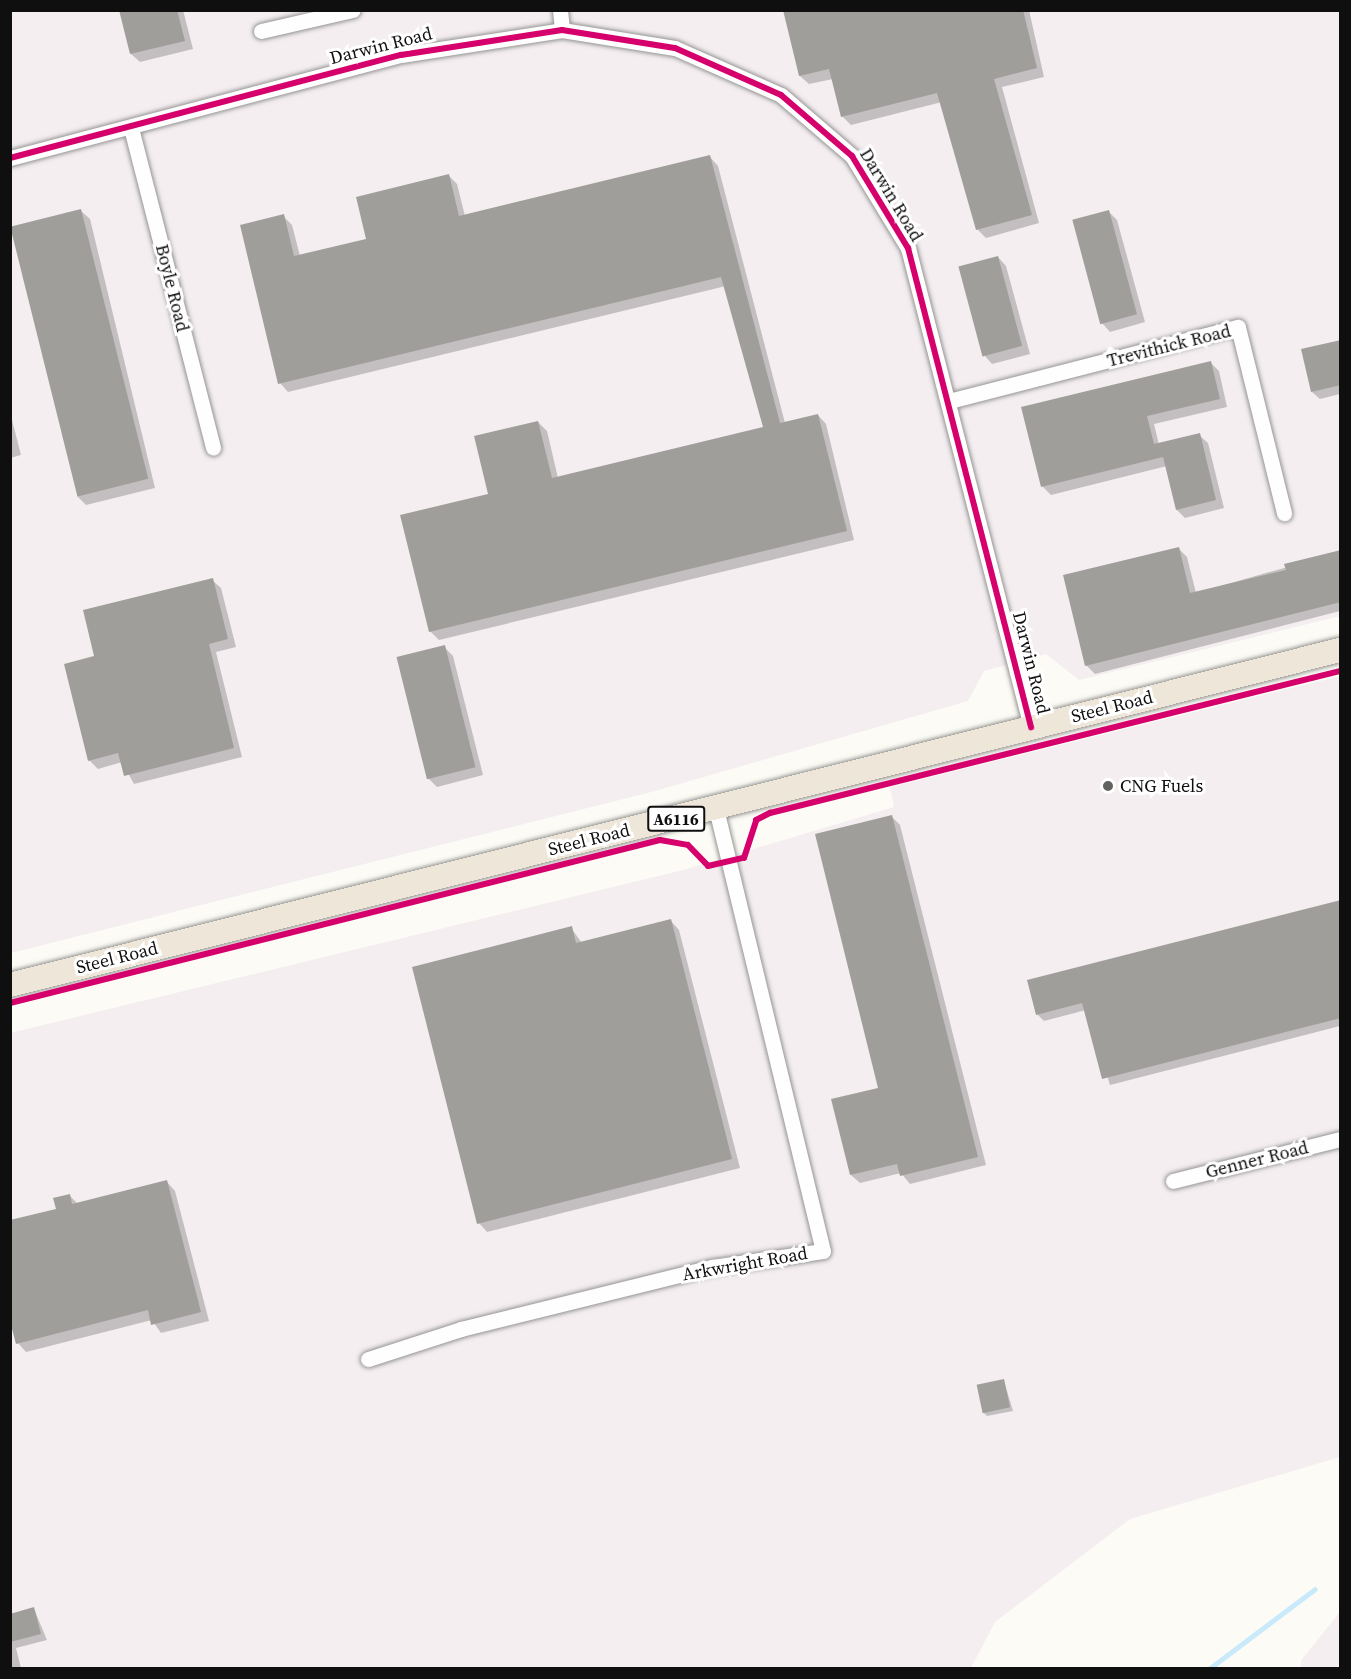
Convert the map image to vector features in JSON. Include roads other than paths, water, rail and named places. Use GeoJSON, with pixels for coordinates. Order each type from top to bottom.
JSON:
{"type":"FeatureCollection","features":[{"type":"Feature","properties":{"kind":"main road","name":"Steel Road"},"geometry":{"type":"LineString","coordinates":[[10,985],[1341,650]]}},
{"type":"Feature","properties":{"kind":"street"},"geometry":{"type":"LineString","coordinates":[[261,31],[353,10]]}},
{"type":"Feature","properties":{"kind":"street"},"geometry":{"type":"LineString","coordinates":[[560,10],[562,30]]}},
{"type":"Feature","properties":{"kind":"street","name":"Darwin Road"},"geometry":{"type":"LineString","coordinates":[[10,158],[421,51],[562,30],[675,48],[781,95],[852,156],[908,248],[1032,727]]}},
{"type":"Feature","properties":{"kind":"street","name":"Boyle Road"},"geometry":{"type":"LineString","coordinates":[[131,128],[213,448]]}},
{"type":"Feature","properties":{"kind":"street","name":"Trevithick Road"},"geometry":{"type":"LineString","coordinates":[[949,401],[1238,327],[1284,513]]}},
{"type":"Feature","properties":{"kind":"street","name":"Arkwright Road"},"geometry":{"type":"LineString","coordinates":[[368,1359],[461,1329],[712,1267],[823,1251],[716,809]]}},
{"type":"Feature","properties":{"kind":"street","name":"Genner Road"},"geometry":{"type":"LineString","coordinates":[[1173,1181],[1341,1139]]}},
{"type":"Feature","properties":{"kind":"waterway"},"geometry":{"type":"LineString","coordinates":[[1210,1668],[1315,1589]]}},
{"type":"Feature","properties":{"kind":"place","name":"CNG Fuels"},"geometry":{"type":"Point","coordinates":[1108,786]}}]}
